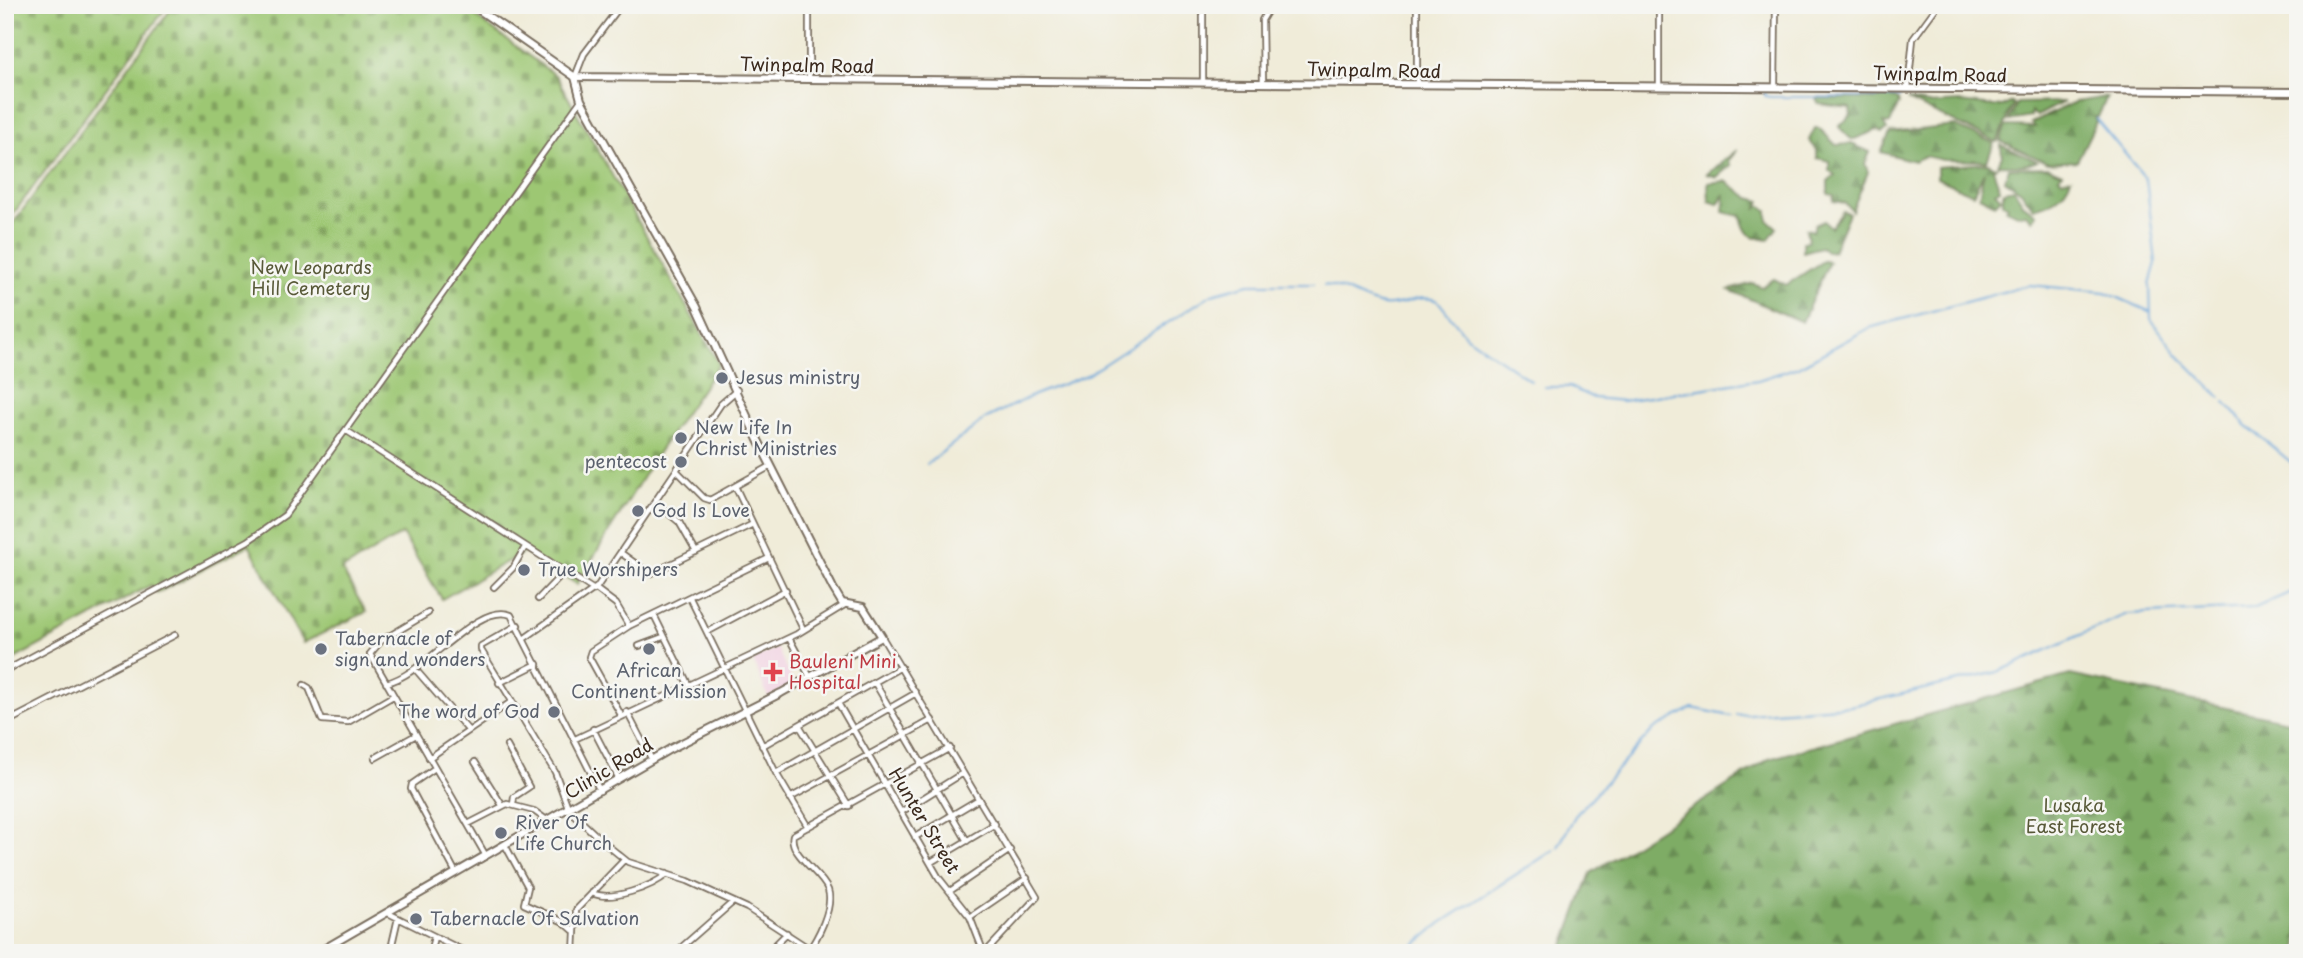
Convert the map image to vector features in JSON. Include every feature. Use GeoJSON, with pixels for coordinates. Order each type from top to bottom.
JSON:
{"type":"FeatureCollection","features":[{"type":"Feature","properties":{"kind":"main road"},"geometry":{"type":"LineString","coordinates":[[472,5],[575,78],[582,100],[685,282],[771,466],[833,588],[846,604],[863,607],[883,637]]}},
{"type":"Feature","properties":{"kind":"main road","name":"Twinpalm Road"},"geometry":{"type":"LineString","coordinates":[[575,78],[2298,92]]}},
{"type":"Feature","properties":{"kind":"main road","name":"Clinic Road"},"geometry":{"type":"LineString","coordinates":[[317,953],[652,760],[811,678],[883,637]]}},
{"type":"Feature","properties":{"kind":"main road"},"geometry":{"type":"LineString","coordinates":[[5,942],[10,953]]}},
{"type":"Feature","properties":{"kind":"street"},"geometry":{"type":"LineString","coordinates":[[575,78],[575,69],[584,54],[621,5]]}},
{"type":"Feature","properties":{"kind":"street"},"geometry":{"type":"LineString","coordinates":[[809,5],[809,80]]}},
{"type":"Feature","properties":{"kind":"street"},"geometry":{"type":"LineString","coordinates":[[1203,5],[1203,83]]}},
{"type":"Feature","properties":{"kind":"street"},"geometry":{"type":"LineString","coordinates":[[1263,84],[1262,20],[1271,5]]}},
{"type":"Feature","properties":{"kind":"street"},"geometry":{"type":"LineString","coordinates":[[1417,5],[1417,85]]}},
{"type":"Feature","properties":{"kind":"street"},"geometry":{"type":"LineString","coordinates":[[1659,5],[1659,87]]}},
{"type":"Feature","properties":{"kind":"street"},"geometry":{"type":"LineString","coordinates":[[1775,86],[1776,5]]}},
{"type":"Feature","properties":{"kind":"street"},"geometry":{"type":"LineString","coordinates":[[1908,89],[1913,39],[1938,5]]}},
{"type":"Feature","properties":{"kind":"street"},"geometry":{"type":"LineString","coordinates":[[5,671],[270,527],[295,505],[582,100]]}},
{"type":"Feature","properties":{"kind":"street"},"geometry":{"type":"LineString","coordinates":[[525,638],[595,589],[721,404],[737,390]]}},
{"type":"Feature","properties":{"kind":"street"},"geometry":{"type":"LineString","coordinates":[[348,430],[564,573],[617,604],[629,626]]}},
{"type":"Feature","properties":{"kind":"street"},"geometry":{"type":"LineString","coordinates":[[677,471],[707,499],[771,466]]}},
{"type":"Feature","properties":{"kind":"street"},"geometry":{"type":"LineString","coordinates":[[735,486],[803,629]]}},
{"type":"Feature","properties":{"kind":"street"},"geometry":{"type":"LineString","coordinates":[[656,503],[679,523],[695,552]]}},
{"type":"Feature","properties":{"kind":"street"},"geometry":{"type":"LineString","coordinates":[[621,553],[647,574],[753,524]]}},
{"type":"Feature","properties":{"kind":"street"},"geometry":{"type":"LineString","coordinates":[[494,587],[513,568],[525,547]]}},
{"type":"Feature","properties":{"kind":"street"},"geometry":{"type":"LineString","coordinates":[[621,715],[589,654],[629,626],[769,558]]}},
{"type":"Feature","properties":{"kind":"street"},"geometry":{"type":"LineString","coordinates":[[538,598],[564,573]]}},
{"type":"Feature","properties":{"kind":"street"},"geometry":{"type":"LineString","coordinates":[[707,632],[786,590]]}},
{"type":"Feature","properties":{"kind":"street"},"geometry":{"type":"LineString","coordinates":[[690,598],[776,774],[808,827]]}},
{"type":"Feature","properties":{"kind":"street"},"geometry":{"type":"LineString","coordinates":[[574,739],[789,638],[841,610],[846,604]]}},
{"type":"Feature","properties":{"kind":"street"},"geometry":{"type":"LineString","coordinates":[[386,683],[416,670],[489,614],[504,612],[511,615],[600,790]]}},
{"type":"Feature","properties":{"kind":"street"},"geometry":{"type":"LineString","coordinates":[[428,613],[371,650],[393,696],[486,856]]}},
{"type":"Feature","properties":{"kind":"street"},"geometry":{"type":"LineString","coordinates":[[654,615],[688,684]]}},
{"type":"Feature","properties":{"kind":"street"},"geometry":{"type":"LineString","coordinates":[[517,625],[480,648],[555,772],[569,810],[624,860],[667,874],[733,902],[787,933],[808,951],[816,953]]}},
{"type":"Feature","properties":{"kind":"street"},"geometry":{"type":"LineString","coordinates":[[5,723],[175,635]]}},
{"type":"Feature","properties":{"kind":"street"},"geometry":{"type":"LineString","coordinates":[[639,646],[663,637]]}},
{"type":"Feature","properties":{"kind":"street"},"geometry":{"type":"LineString","coordinates":[[883,637],[1037,897],[984,953]]}},
{"type":"Feature","properties":{"kind":"street"},"geometry":{"type":"LineString","coordinates":[[789,638],[811,678]]}},
{"type":"Feature","properties":{"kind":"street"},"geometry":{"type":"LineString","coordinates":[[499,683],[537,664]]}},
{"type":"Feature","properties":{"kind":"street"},"geometry":{"type":"LineString","coordinates":[[762,746],[901,667]]}},
{"type":"Feature","properties":{"kind":"street"},"geometry":{"type":"LineString","coordinates":[[416,670],[468,730]]}},
{"type":"Feature","properties":{"kind":"street"},"geometry":{"type":"LineString","coordinates":[[875,683],[967,841]]}},
{"type":"Feature","properties":{"kind":"street"},"geometry":{"type":"LineString","coordinates":[[304,685],[309,688],[322,720],[348,722],[393,696]]}},
{"type":"Feature","properties":{"kind":"street"},"geometry":{"type":"LineString","coordinates":[[776,774],[916,693]]}},
{"type":"Feature","properties":{"kind":"street"},"geometry":{"type":"LineString","coordinates":[[429,758],[511,702]]}},
{"type":"Feature","properties":{"kind":"street","name":"Hunter Street"},"geometry":{"type":"LineString","coordinates":[[838,703],[930,862],[970,917],[984,953]]}},
{"type":"Feature","properties":{"kind":"street"},"geometry":{"type":"LineString","coordinates":[[627,712],[652,760]]}},
{"type":"Feature","properties":{"kind":"street"},"geometry":{"type":"LineString","coordinates":[[790,798],[932,720]]}},
{"type":"Feature","properties":{"kind":"street"},"geometry":{"type":"LineString","coordinates":[[799,725],[849,806]]}},
{"type":"Feature","properties":{"kind":"street"},"geometry":{"type":"LineString","coordinates":[[593,729],[619,779]]}},
{"type":"Feature","properties":{"kind":"street"},"geometry":{"type":"LineString","coordinates":[[375,758],[416,736]]}},
{"type":"Feature","properties":{"kind":"street"},"geometry":{"type":"LineString","coordinates":[[507,746],[528,787],[514,797],[513,805]]}},
{"type":"Feature","properties":{"kind":"street"},"geometry":{"type":"LineString","coordinates":[[808,951],[829,899],[826,887],[792,843],[796,832],[849,806],[950,748]]}},
{"type":"Feature","properties":{"kind":"street"},"geometry":{"type":"LineString","coordinates":[[475,762],[502,805]]}},
{"type":"Feature","properties":{"kind":"street"},"geometry":{"type":"LineString","coordinates":[[435,768],[412,784],[411,789],[457,874]]}},
{"type":"Feature","properties":{"kind":"street"},"geometry":{"type":"LineString","coordinates":[[901,811],[963,773]]}},
{"type":"Feature","properties":{"kind":"street"},"geometry":{"type":"LineString","coordinates":[[915,837],[979,799]]}},
{"type":"Feature","properties":{"kind":"street"},"geometry":{"type":"LineString","coordinates":[[468,824],[502,805],[534,811],[548,821]]}},
{"type":"Feature","properties":{"kind":"street"},"geometry":{"type":"LineString","coordinates":[[930,862],[995,824]]}},
{"type":"Feature","properties":{"kind":"street"},"geometry":{"type":"LineString","coordinates":[[505,845],[528,887],[524,904],[573,930]]}},
{"type":"Feature","properties":{"kind":"street"},"geometry":{"type":"LineString","coordinates":[[950,891],[1010,850]]}},
{"type":"Feature","properties":{"kind":"street"},"geometry":{"type":"LineString","coordinates":[[573,953],[576,909],[624,860]]}},
{"type":"Feature","properties":{"kind":"street"},"geometry":{"type":"LineString","coordinates":[[592,893],[600,897],[614,897],[654,883],[667,874]]}},
{"type":"Feature","properties":{"kind":"street"},"geometry":{"type":"LineString","coordinates":[[970,917],[1027,878]]}},
{"type":"Feature","properties":{"kind":"street"},"geometry":{"type":"LineString","coordinates":[[675,953],[733,902]]}},
{"type":"Feature","properties":{"kind":"street"},"geometry":{"type":"LineString","coordinates":[[388,914],[468,953]]}},
{"type":"Feature","properties":{"kind":"street"},"geometry":{"type":"LineString","coordinates":[[390,953],[398,918]]}},
{"type":"Feature","properties":{"kind":"street"},"geometry":{"type":"LineString","coordinates":[[767,953],[787,933]]}},
{"type":"Feature","properties":{"kind":"street"},"geometry":{"type":"LineString","coordinates":[[430,953],[434,936]]}},
{"type":"Feature","properties":{"kind":"shaded area","name":"Bauleni Mini Hospital"},"geometry":{"type":"Polygon","coordinates":[[[777,648],[794,684],[768,697],[753,660],[777,648]]]}},
{"type":"Feature","properties":{"kind":"green space"},"geometry":{"type":"Polygon","coordinates":[[[14,5],[168,5],[5,225],[5,17],[14,5]]]}},
{"type":"Feature","properties":{"kind":"green space","name":"New Leopards Hill Cemetery"},"geometry":{"type":"Polygon","coordinates":[[[174,5],[460,5],[556,76],[719,364],[655,457],[577,584],[524,552],[442,599],[402,534],[342,570],[366,612],[303,643],[249,545],[157,593],[151,585],[5,664],[5,234],[174,5]]]}},
{"type":"Feature","properties":{"kind":"green space"},"geometry":{"type":"Polygon","coordinates":[[[1883,96],[1898,100],[1899,104],[1890,124],[1883,123],[1887,130],[1882,133],[1877,130],[1852,140],[1839,127],[1851,115],[1850,108],[1819,104],[1816,98],[1876,99],[1883,96]]]}},
{"type":"Feature","properties":{"kind":"green space"},"geometry":{"type":"Polygon","coordinates":[[[2107,97],[2098,117],[2094,117],[2096,122],[2077,161],[2048,163],[2000,141],[2006,126],[2035,127],[2031,123],[2075,102],[2107,97]]]}},
{"type":"Feature","properties":{"kind":"green space"},"geometry":{"type":"Polygon","coordinates":[[[1907,100],[1928,104],[1960,102],[2002,107],[2012,102],[2014,104],[1997,142],[1907,100]]]}},
{"type":"Feature","properties":{"kind":"green space"},"geometry":{"type":"Polygon","coordinates":[[[2064,102],[2037,116],[2031,112],[2031,117],[2009,121],[2017,103],[2064,102]]]}},
{"type":"Feature","properties":{"kind":"green space"},"geometry":{"type":"Polygon","coordinates":[[[1955,126],[1994,143],[1987,161],[1943,160],[1925,156],[1914,161],[1881,152],[1890,133],[1955,126]]]}},
{"type":"Feature","properties":{"kind":"green space"},"geometry":{"type":"Polygon","coordinates":[[[1815,128],[1819,128],[1836,145],[1852,144],[1870,152],[1865,164],[1868,172],[1852,211],[1845,203],[1833,201],[1834,195],[1828,194],[1828,181],[1835,175],[1829,170],[1829,161],[1817,158],[1817,150],[1809,140],[1815,128]]]}},
{"type":"Feature","properties":{"kind":"green space"},"geometry":{"type":"Polygon","coordinates":[[[2001,145],[2037,161],[2023,165],[1998,165],[2002,156],[2001,145]]]}},
{"type":"Feature","properties":{"kind":"green space"},"geometry":{"type":"Polygon","coordinates":[[[1737,150],[1728,161],[1731,165],[1717,177],[1707,174],[1737,150]]]}},
{"type":"Feature","properties":{"kind":"green space"},"geometry":{"type":"Polygon","coordinates":[[[1988,163],[1996,167],[1993,169],[2000,189],[1995,192],[2001,198],[1995,204],[1979,196],[1984,172],[1973,194],[1937,178],[1937,167],[1988,163]]]}},
{"type":"Feature","properties":{"kind":"green space"},"geometry":{"type":"Polygon","coordinates":[[[2048,167],[2062,173],[2059,177],[2062,180],[2071,178],[2061,194],[2040,206],[2033,208],[2021,191],[2005,180],[2009,168],[2048,167]]]}},
{"type":"Feature","properties":{"kind":"green space"},"geometry":{"type":"Polygon","coordinates":[[[1726,181],[1750,198],[1761,201],[1756,210],[1760,205],[1768,211],[1768,220],[1777,228],[1768,240],[1749,234],[1741,216],[1723,212],[1725,194],[1718,204],[1709,201],[1708,183],[1726,181]]]}},
{"type":"Feature","properties":{"kind":"green space"},"geometry":{"type":"Polygon","coordinates":[[[2014,189],[2024,205],[2036,214],[2032,220],[2026,214],[2020,215],[2006,209],[2008,206],[2003,203],[2003,191],[2014,189]]]}},
{"type":"Feature","properties":{"kind":"green space"},"geometry":{"type":"Polygon","coordinates":[[[1843,211],[1849,213],[1833,251],[1826,252],[1821,247],[1803,252],[1803,242],[1808,241],[1806,229],[1813,231],[1815,225],[1824,221],[1831,227],[1843,211]]]}},
{"type":"Feature","properties":{"kind":"green space"},"geometry":{"type":"Polygon","coordinates":[[[1823,261],[1829,262],[1802,322],[1729,290],[1753,283],[1762,287],[1774,279],[1786,285],[1823,261]]]}},
{"type":"Feature","properties":{"kind":"green space","name":"Lusaka East Forest"},"geometry":{"type":"Polygon","coordinates":[[[2070,675],[2298,723],[2298,953],[1561,953],[1591,873],[1769,759],[2070,675]]]}},
{"type":"Feature","properties":{"kind":"waterway"},"geometry":{"type":"LineString","coordinates":[[1764,88],[1765,96],[1770,97],[1812,97]]}},
{"type":"Feature","properties":{"kind":"waterway"},"geometry":{"type":"LineString","coordinates":[[1814,97],[1900,97]]}},
{"type":"Feature","properties":{"kind":"waterway"},"geometry":{"type":"LineString","coordinates":[[2096,119],[2146,179],[2156,263],[2150,284],[2151,319],[2177,354],[2221,398]]}},
{"type":"Feature","properties":{"kind":"waterway"},"geometry":{"type":"LineString","coordinates":[[927,464],[985,419],[1034,395],[1087,375],[1212,294],[1249,284],[1314,284]]}},
{"type":"Feature","properties":{"kind":"waterway"},"geometry":{"type":"LineString","coordinates":[[1324,285],[1383,305],[1424,298],[1438,301],[1466,336],[1531,381]]}},
{"type":"Feature","properties":{"kind":"waterway"},"geometry":{"type":"LineString","coordinates":[[1545,387],[1569,387],[1594,398],[1623,401],[1758,380],[1798,367],[1869,328],[2029,285],[2105,292],[2151,312]]}},
{"type":"Feature","properties":{"kind":"waterway"},"geometry":{"type":"LineString","coordinates":[[2225,402],[2246,425],[2298,468]]}},
{"type":"Feature","properties":{"kind":"waterway"},"geometry":{"type":"LineString","coordinates":[[1737,715],[1850,706],[1998,672],[2127,614],[2255,608],[2298,589]]}},
{"type":"Feature","properties":{"kind":"waterway"},"geometry":{"type":"LineString","coordinates":[[1558,847],[1575,816],[1653,730],[1692,708],[1731,716]]}},
{"type":"Feature","properties":{"kind":"waterway"},"geometry":{"type":"LineString","coordinates":[[1405,953],[1441,923],[1554,850]]}},
{"type":"Feature","properties":{"kind":"place","name":"Jesus ministry"},"geometry":{"type":"Point","coordinates":[722,378]}},
{"type":"Feature","properties":{"kind":"place","name":"New Life In Christ Ministries"},"geometry":{"type":"Point","coordinates":[681,438]}},
{"type":"Feature","properties":{"kind":"place","name":"pentecost"},"geometry":{"type":"Point","coordinates":[681,462]}},
{"type":"Feature","properties":{"kind":"place","name":"God Is Love"},"geometry":{"type":"Point","coordinates":[638,511]}},
{"type":"Feature","properties":{"kind":"place","name":"True Worshipers"},"geometry":{"type":"Point","coordinates":[524,570]}},
{"type":"Feature","properties":{"kind":"place","name":"Tabernacle of sign and wonders"},"geometry":{"type":"Point","coordinates":[321,649]}},
{"type":"Feature","properties":{"kind":"place","name":"African Continent Mission"},"geometry":{"type":"Point","coordinates":[649,649]}},
{"type":"Feature","properties":{"kind":"place","name":"Bauleni Mini Hospital"},"geometry":{"type":"Point","coordinates":[773,672]}},
{"type":"Feature","properties":{"kind":"place","name":"The word of God"},"geometry":{"type":"Point","coordinates":[554,712]}},
{"type":"Feature","properties":{"kind":"place","name":"River Of Life Church"},"geometry":{"type":"Point","coordinates":[501,833]}},
{"type":"Feature","properties":{"kind":"place","name":"Tabernacle Of Salvation"},"geometry":{"type":"Point","coordinates":[416,919]}}]}
